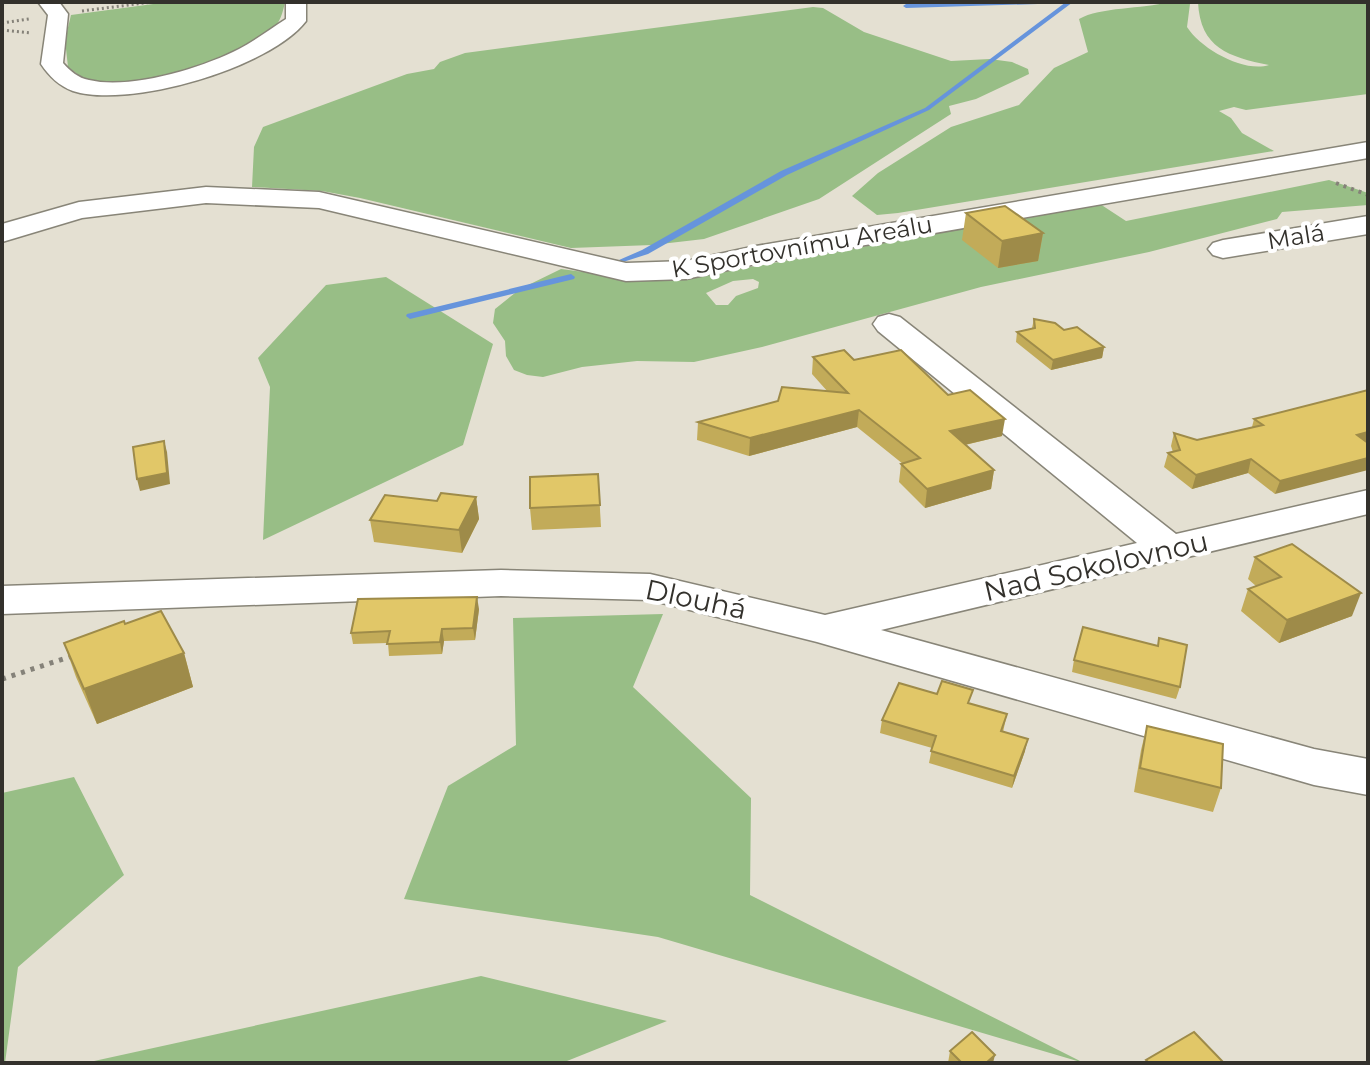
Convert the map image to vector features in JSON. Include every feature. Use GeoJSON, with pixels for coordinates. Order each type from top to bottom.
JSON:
{"type":"FeatureCollection","features":[{"type":"Feature","properties":{"kind":"street"},"geometry":{"type":"LineString","coordinates":[[53,8],[52,64],[60,75],[82,86],[119,88],[167,82],[244,55],[296,21],[296,2]]}},
{"type":"Feature","properties":{"kind":"street","name":"K Sportovnímu Areálu"},"geometry":{"type":"LineString","coordinates":[[2,233],[79,210],[206,195],[319,200],[626,272],[686,270],[756,255],[1368,150]]}},
{"type":"Feature","properties":{"kind":"street","name":"Malá"},"geometry":{"type":"LineString","coordinates":[[1223,249],[1368,225]]}},
{"type":"Feature","properties":{"kind":"street"},"geometry":{"type":"LineString","coordinates":[[889,324],[1169,549]]}},
{"type":"Feature","properties":{"kind":"street","name":"Nad Sokolovnou"},"geometry":{"type":"LineString","coordinates":[[823,629],[1368,502]]}},
{"type":"Feature","properties":{"kind":"street","name":"Dlouhá"},"geometry":{"type":"LineString","coordinates":[[2,600],[501,583],[650,587],[823,629],[1314,767],[1368,777]]}},
{"type":"Feature","properties":{"kind":"path"},"geometry":{"type":"LineString","coordinates":[[53,8],[152,2]]}},
{"type":"Feature","properties":{"kind":"path"},"geometry":{"type":"LineString","coordinates":[[2,679],[85,652]]}},
{"type":"Feature","properties":{"kind":"green space"},"geometry":{"type":"Polygon","coordinates":[[[168,2],[285,2],[277,24],[255,43],[235,55],[185,73],[134,82],[110,82],[86,79],[68,67],[65,40],[71,15],[168,2]]]}},
{"type":"Feature","properties":{"kind":"green space"},"geometry":{"type":"Polygon","coordinates":[[[1169,2],[1190,4],[1187,27],[1213,51],[1236,62],[1259,67],[1269,65],[1229,54],[1211,40],[1204,30],[1198,2],[1368,2],[1368,94],[1219,111],[1231,118],[1242,133],[1274,151],[898,213],[877,215],[852,196],[878,173],[951,127],[1019,105],[1054,68],[1088,52],[1079,19],[1098,12],[1169,2]]]}},
{"type":"Feature","properties":{"kind":"green space"},"geometry":{"type":"Polygon","coordinates":[[[823,8],[864,32],[951,61],[990,59],[1012,62],[1028,69],[1029,74],[976,99],[949,106],[951,114],[819,199],[704,239],[652,245],[571,248],[360,198],[322,191],[252,187],[254,147],[263,127],[407,74],[434,69],[440,62],[465,53],[823,8]]]}},
{"type":"Feature","properties":{"kind":"green space"},"geometry":{"type":"Polygon","coordinates":[[[1329,180],[1368,193],[1368,205],[1282,212],[1277,219],[1149,252],[981,287],[762,347],[694,362],[637,361],[582,367],[543,377],[527,375],[514,370],[506,356],[505,341],[493,323],[495,309],[520,289],[561,269],[644,280],[684,279],[1100,204],[1126,221],[1329,180]],[[753,279],[733,281],[706,293],[716,305],[728,305],[736,296],[758,288],[759,282],[753,279]]]}},
{"type":"Feature","properties":{"kind":"green space"},"geometry":{"type":"Polygon","coordinates":[[[386,277],[493,344],[463,445],[263,540],[270,387],[258,358],[326,285],[386,277]]]}},
{"type":"Feature","properties":{"kind":"green space"},"geometry":{"type":"Polygon","coordinates":[[[663,614],[633,687],[751,798],[750,895],[1084,1063],[658,937],[404,899],[448,786],[516,745],[513,618],[663,614]]]}},
{"type":"Feature","properties":{"kind":"green space"},"geometry":{"type":"Polygon","coordinates":[[[74,777],[124,875],[18,967],[5,1063],[2,1063],[2,793],[74,777]]]}},
{"type":"Feature","properties":{"kind":"green space"},"geometry":{"type":"Polygon","coordinates":[[[481,976],[667,1021],[562,1063],[85,1063],[481,976]]]}},
{"type":"Feature","properties":{"kind":"building"},"geometry":{"type":"Polygon","coordinates":[[[1005,206],[1043,233],[1002,241],[966,213],[1005,206]]]}},
{"type":"Feature","properties":{"kind":"building"},"geometry":{"type":"Polygon","coordinates":[[[1034,319],[1055,323],[1064,330],[1077,327],[1104,347],[1053,360],[1017,332],[1035,328],[1034,319]]]}},
{"type":"Feature","properties":{"kind":"building"},"geometry":{"type":"Polygon","coordinates":[[[844,350],[854,360],[901,350],[948,395],[970,390],[1005,419],[950,431],[994,470],[927,489],[901,464],[920,458],[859,410],[750,438],[698,422],[778,401],[782,387],[848,393],[813,357],[844,350]]]}},
{"type":"Feature","properties":{"kind":"building"},"geometry":{"type":"Polygon","coordinates":[[[1368,390],[1368,432],[1357,435],[1368,443],[1368,458],[1280,481],[1251,459],[1196,475],[1168,453],[1180,450],[1174,433],[1197,440],[1263,425],[1254,419],[1368,390]]]}},
{"type":"Feature","properties":{"kind":"building"},"geometry":{"type":"Polygon","coordinates":[[[164,441],[167,473],[137,479],[133,447],[164,441]]]}},
{"type":"Feature","properties":{"kind":"building"},"geometry":{"type":"Polygon","coordinates":[[[598,474],[600,505],[530,508],[530,477],[598,474]]]}},
{"type":"Feature","properties":{"kind":"building"},"geometry":{"type":"Polygon","coordinates":[[[441,493],[476,497],[459,530],[370,520],[385,495],[437,501],[441,493]]]}},
{"type":"Feature","properties":{"kind":"building"},"geometry":{"type":"Polygon","coordinates":[[[1292,544],[1361,593],[1287,620],[1248,589],[1281,577],[1255,557],[1292,544]]]}},
{"type":"Feature","properties":{"kind":"building"},"geometry":{"type":"Polygon","coordinates":[[[477,597],[473,628],[442,629],[440,642],[387,644],[390,631],[351,633],[358,599],[477,597]]]}},
{"type":"Feature","properties":{"kind":"building"},"geometry":{"type":"Polygon","coordinates":[[[161,611],[184,653],[84,689],[64,643],[161,611]]]}},
{"type":"Feature","properties":{"kind":"building"},"geometry":{"type":"Polygon","coordinates":[[[1083,627],[1158,646],[1159,638],[1187,645],[1180,687],[1074,660],[1083,627]]]}},
{"type":"Feature","properties":{"kind":"building"},"geometry":{"type":"Polygon","coordinates":[[[942,681],[973,690],[968,703],[1007,714],[1001,731],[1028,739],[1014,776],[931,751],[936,736],[882,720],[899,683],[937,694],[942,681]]]}},
{"type":"Feature","properties":{"kind":"building"},"geometry":{"type":"Polygon","coordinates":[[[1147,726],[1223,744],[1221,788],[1140,768],[1147,726]]]}},
{"type":"Feature","properties":{"kind":"building"},"geometry":{"type":"Polygon","coordinates":[[[972,1032],[995,1055],[986,1063],[962,1063],[950,1051],[972,1032]]]}},
{"type":"Feature","properties":{"kind":"building"},"geometry":{"type":"Polygon","coordinates":[[[1194,1032],[1224,1063],[1149,1063],[1146,1060],[1194,1032]]]}},
{"type":"Feature","properties":{"kind":"waterway"},"geometry":{"type":"LineString","coordinates":[[906,6],[1038,2]]}},
{"type":"Feature","properties":{"kind":"waterway"},"geometry":{"type":"LineString","coordinates":[[623,260],[645,252],[784,173],[927,109],[1070,2]]}},
{"type":"Feature","properties":{"kind":"waterway"},"geometry":{"type":"LineString","coordinates":[[410,316],[571,277]]}}]}
